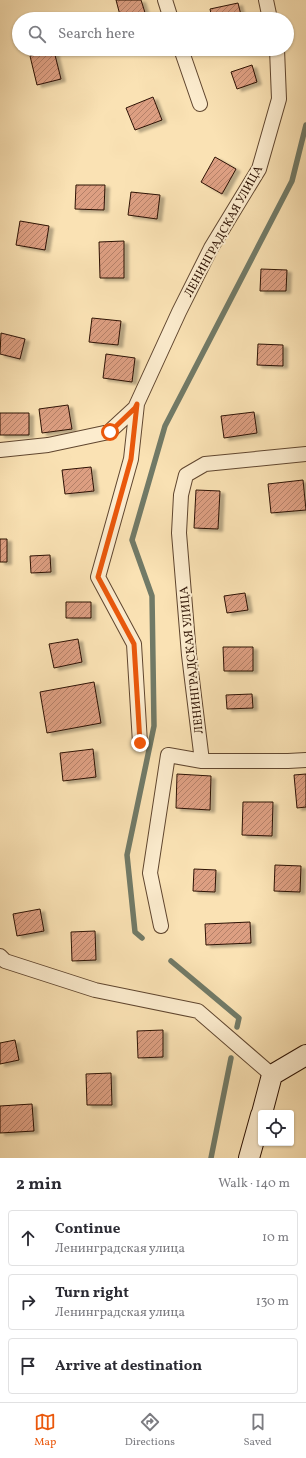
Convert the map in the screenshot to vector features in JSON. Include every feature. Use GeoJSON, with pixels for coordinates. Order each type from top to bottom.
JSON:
{"type":"FeatureCollection","features":[{"type":"Feature","properties":{"kind":"street"},"geometry":{"type":"LineString","coordinates":[[165,0],[169,12]]}},
{"type":"Feature","properties":{"kind":"street"},"geometry":{"type":"LineString","coordinates":[[266,0],[269,12]]}},
{"type":"Feature","properties":{"kind":"street"},"geometry":{"type":"LineString","coordinates":[[183,56],[200,104]]}},
{"type":"Feature","properties":{"kind":"street","name":"ЛЕНИНГРАДСКАЯ УЛИЦА"},"geometry":{"type":"LineString","coordinates":[[0,450],[48,445],[110,432],[135,408],[179,312],[211,248],[259,169],[279,99],[277,56]]}},
{"type":"Feature","properties":{"kind":"street","name":"ЛЕНИНГРАДСКАЯ УЛИЦА"},"geometry":{"type":"LineString","coordinates":[[137,404],[131,459],[98,577],[134,644],[140,743]]}},
{"type":"Feature","properties":{"kind":"street","name":"ЛЕНИНГРАДСКАЯ УЛИЦА"},"geometry":{"type":"LineString","coordinates":[[202,761],[189,655],[179,533],[181,495],[186,475],[205,464],[306,454]]}},
{"type":"Feature","properties":{"kind":"street"},"geometry":{"type":"LineString","coordinates":[[161,926],[150,873],[168,755],[202,761],[306,760]]}},
{"type":"Feature","properties":{"kind":"street"},"geometry":{"type":"LineString","coordinates":[[0,956],[5,961],[95,990],[198,1011],[272,1075]]}},
{"type":"Feature","properties":{"kind":"street"},"geometry":{"type":"LineString","coordinates":[[262,1110],[272,1075],[306,1054]]}},
{"type":"Feature","properties":{"kind":"street"},"geometry":{"type":"LineString","coordinates":[[249,1158],[258,1125]]}},
{"type":"Feature","properties":{"kind":"building"},"geometry":{"type":"Polygon","coordinates":[[[116,0],[141,0],[145,12],[119,12],[116,0]]]}},
{"type":"Feature","properties":{"kind":"building"},"geometry":{"type":"Polygon","coordinates":[[[238,3],[240,12],[211,12],[210,9],[238,3]]]}},
{"type":"Feature","properties":{"kind":"building"},"geometry":{"type":"Polygon","coordinates":[[[30,56],[55,56],[61,79],[37,85],[30,56]]]}},
{"type":"Feature","properties":{"kind":"building"},"geometry":{"type":"Polygon","coordinates":[[[252,65],[257,82],[237,89],[231,72],[252,65]]]}},
{"type":"Feature","properties":{"kind":"building"},"geometry":{"type":"Polygon","coordinates":[[[153,97],[162,120],[135,130],[126,108],[153,97]]]}},
{"type":"Feature","properties":{"kind":"building"},"geometry":{"type":"Polygon","coordinates":[[[215,157],[236,169],[222,194],[201,182],[215,157]]]}},
{"type":"Feature","properties":{"kind":"building"},"geometry":{"type":"Polygon","coordinates":[[[76,185],[105,185],[104,210],[75,209],[76,185]]]}},
{"type":"Feature","properties":{"kind":"building"},"geometry":{"type":"Polygon","coordinates":[[[131,192],[160,195],[157,219],[128,215],[131,192]]]}},
{"type":"Feature","properties":{"kind":"building"},"geometry":{"type":"Polygon","coordinates":[[[20,221],[49,226],[45,250],[16,245],[20,221]]]}},
{"type":"Feature","properties":{"kind":"building"},"geometry":{"type":"Polygon","coordinates":[[[124,241],[124,278],[100,278],[99,242],[124,241]]]}},
{"type":"Feature","properties":{"kind":"building"},"geometry":{"type":"Polygon","coordinates":[[[261,269],[287,270],[286,291],[260,291],[261,269]]]}},
{"type":"Feature","properties":{"kind":"building"},"geometry":{"type":"Polygon","coordinates":[[[92,318],[121,321],[118,345],[89,342],[92,318]]]}},
{"type":"Feature","properties":{"kind":"building"},"geometry":{"type":"Polygon","coordinates":[[[1,333],[25,339],[20,359],[0,354],[1,333]]]}},
{"type":"Feature","properties":{"kind":"building"},"geometry":{"type":"Polygon","coordinates":[[[258,344],[283,345],[283,366],[257,365],[258,344]]]}},
{"type":"Feature","properties":{"kind":"building"},"geometry":{"type":"Polygon","coordinates":[[[106,354],[135,358],[132,382],[103,378],[106,354]]]}},
{"type":"Feature","properties":{"kind":"building"},"geometry":{"type":"Polygon","coordinates":[[[68,405],[72,429],[42,433],[39,409],[68,405]]]}},
{"type":"Feature","properties":{"kind":"building"},"geometry":{"type":"Polygon","coordinates":[[[254,412],[257,433],[224,438],[221,416],[254,412]]]}},
{"type":"Feature","properties":{"kind":"building"},"geometry":{"type":"Polygon","coordinates":[[[0,413],[29,413],[29,435],[0,435],[0,413]]]}},
{"type":"Feature","properties":{"kind":"building"},"geometry":{"type":"Polygon","coordinates":[[[91,467],[94,491],[65,494],[62,470],[91,467]]]}},
{"type":"Feature","properties":{"kind":"building"},"geometry":{"type":"Polygon","coordinates":[[[303,480],[306,510],[271,513],[268,484],[303,480]]]}},
{"type":"Feature","properties":{"kind":"building"},"geometry":{"type":"Polygon","coordinates":[[[196,490],[220,491],[218,529],[194,528],[196,490]]]}},
{"type":"Feature","properties":{"kind":"building"},"geometry":{"type":"Polygon","coordinates":[[[0,539],[7,539],[7,562],[0,562],[0,539]]]}},
{"type":"Feature","properties":{"kind":"building"},"geometry":{"type":"Polygon","coordinates":[[[50,555],[51,572],[31,573],[30,556],[50,555]]]}},
{"type":"Feature","properties":{"kind":"building"},"geometry":{"type":"Polygon","coordinates":[[[245,593],[248,610],[227,613],[224,596],[245,593]]]}},
{"type":"Feature","properties":{"kind":"building"},"geometry":{"type":"Polygon","coordinates":[[[66,602],[91,602],[91,618],[66,618],[66,602]]]}},
{"type":"Feature","properties":{"kind":"building"},"geometry":{"type":"Polygon","coordinates":[[[78,639],[82,662],[54,668],[49,644],[78,639]]]}},
{"type":"Feature","properties":{"kind":"building"},"geometry":{"type":"Polygon","coordinates":[[[223,647],[253,647],[253,671],[224,671],[223,647]]]}},
{"type":"Feature","properties":{"kind":"building"},"geometry":{"type":"Polygon","coordinates":[[[94,682],[101,723],[47,733],[40,692],[94,682]]]}},
{"type":"Feature","properties":{"kind":"building"},"geometry":{"type":"Polygon","coordinates":[[[252,694],[253,708],[227,709],[226,695],[252,694]]]}},
{"type":"Feature","properties":{"kind":"building"},"geometry":{"type":"Polygon","coordinates":[[[93,749],[96,777],[63,781],[60,753],[93,749]]]}},
{"type":"Feature","properties":{"kind":"building"},"geometry":{"type":"Polygon","coordinates":[[[177,774],[211,776],[210,810],[176,808],[177,774]]]}},
{"type":"Feature","properties":{"kind":"building"},"geometry":{"type":"Polygon","coordinates":[[[306,774],[306,807],[297,808],[294,775],[306,774]]]}},
{"type":"Feature","properties":{"kind":"building"},"geometry":{"type":"Polygon","coordinates":[[[243,802],[273,802],[272,836],[242,835],[243,802]]]}},
{"type":"Feature","properties":{"kind":"building"},"geometry":{"type":"Polygon","coordinates":[[[275,865],[301,866],[300,892],[274,891],[275,865]]]}},
{"type":"Feature","properties":{"kind":"building"},"geometry":{"type":"Polygon","coordinates":[[[194,869],[216,870],[215,892],[193,891],[194,869]]]}},
{"type":"Feature","properties":{"kind":"building"},"geometry":{"type":"Polygon","coordinates":[[[40,909],[44,931],[17,936],[13,914],[40,909]]]}},
{"type":"Feature","properties":{"kind":"building"},"geometry":{"type":"Polygon","coordinates":[[[250,922],[251,943],[206,945],[205,924],[250,922]]]}},
{"type":"Feature","properties":{"kind":"building"},"geometry":{"type":"Polygon","coordinates":[[[95,931],[96,960],[72,961],[71,932],[95,931]]]}},
{"type":"Feature","properties":{"kind":"building"},"geometry":{"type":"Polygon","coordinates":[[[163,1030],[163,1057],[138,1058],[137,1031],[163,1030]]]}},
{"type":"Feature","properties":{"kind":"building"},"geometry":{"type":"Polygon","coordinates":[[[15,1040],[19,1060],[0,1064],[0,1043],[15,1040]]]}},
{"type":"Feature","properties":{"kind":"building"},"geometry":{"type":"Polygon","coordinates":[[[111,1073],[112,1105],[87,1105],[86,1074],[111,1073]]]}},
{"type":"Feature","properties":{"kind":"building"},"geometry":{"type":"Polygon","coordinates":[[[32,1104],[34,1131],[0,1133],[0,1106],[32,1104]]]}},
{"type":"Feature","properties":{"kind":"waterway"},"geometry":{"type":"LineString","coordinates":[[142,938],[135,932],[127,855],[154,726],[152,596],[132,540],[165,426],[292,181],[306,125]]}},
{"type":"Feature","properties":{"kind":"waterway"},"geometry":{"type":"LineString","coordinates":[[171,961],[239,1018],[237,1027]]}},
{"type":"Feature","properties":{"kind":"waterway"},"geometry":{"type":"LineString","coordinates":[[211,1158],[231,1058]]}},
{"type":"Feature","properties":{"kind":"route"},"geometry":{"type":"LineString","coordinates":[[110,432],[135,408],[137,404],[131,459],[98,577],[134,644],[140,743]]}}]}
